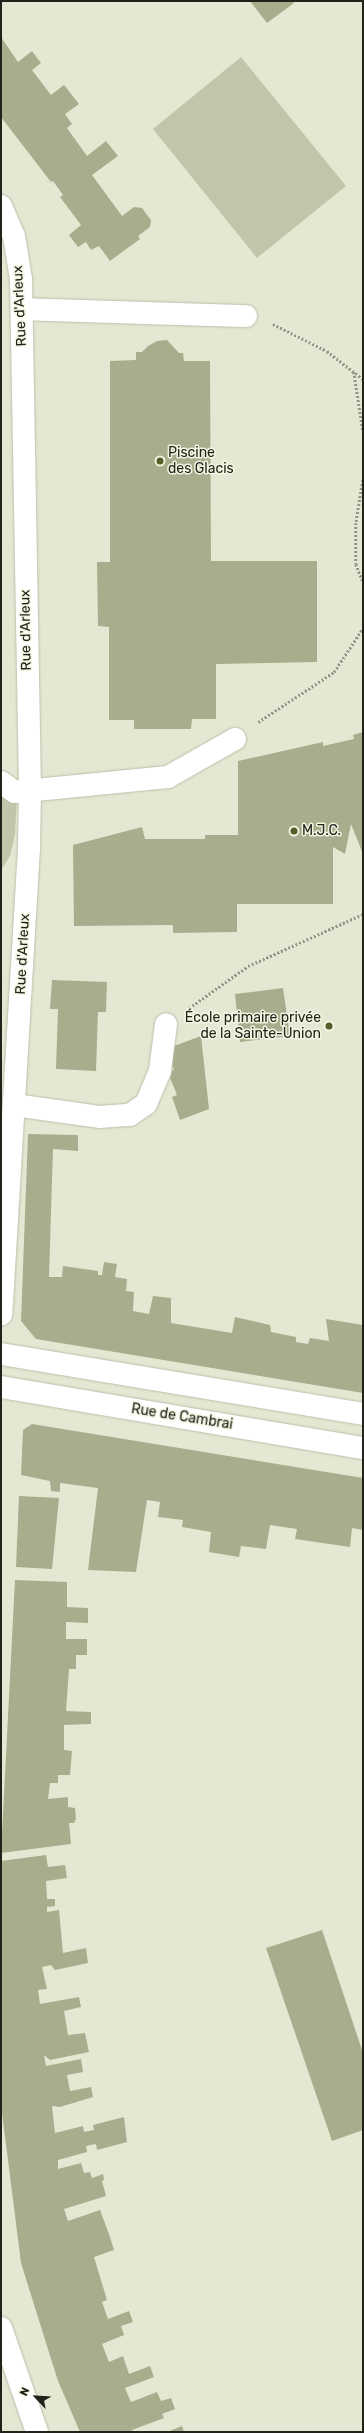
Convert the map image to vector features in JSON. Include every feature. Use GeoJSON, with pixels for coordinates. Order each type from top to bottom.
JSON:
{"type":"FeatureCollection","features":[{"type":"Feature","properties":{"kind":"street","name":"Rue d'Arleux"},"geometry":{"type":"LineString","coordinates":[[1,206],[14,236],[21,279],[30,791],[29,848],[1,1314]]}},
{"type":"Feature","properties":{"kind":"street"},"geometry":{"type":"LineString","coordinates":[[22,309],[246,316]]}},
{"type":"Feature","properties":{"kind":"street"},"geometry":{"type":"LineString","coordinates":[[1,782],[15,792],[168,777],[235,739]]}},
{"type":"Feature","properties":{"kind":"street"},"geometry":{"type":"LineString","coordinates":[[14,1104],[99,1117],[130,1116],[146,1104],[160,1070],[166,1024]]}},
{"type":"Feature","properties":{"kind":"street"},"geometry":{"type":"LineString","coordinates":[[1,1036],[17,1057]]}},
{"type":"Feature","properties":{"kind":"street"},"geometry":{"type":"LineString","coordinates":[[1,1354],[363,1414]]}},
{"type":"Feature","properties":{"kind":"street","name":"Rue de Cambrai"},"geometry":{"type":"LineString","coordinates":[[1,1387],[363,1448]]}},
{"type":"Feature","properties":{"kind":"street"},"geometry":{"type":"LineString","coordinates":[[1,2328],[37,2432]]}},
{"type":"Feature","properties":{"kind":"path"},"geometry":{"type":"LineString","coordinates":[[246,316],[273,324],[327,351],[363,378]]}},
{"type":"Feature","properties":{"kind":"path"},"geometry":{"type":"LineString","coordinates":[[354,372],[363,431]]}},
{"type":"Feature","properties":{"kind":"path"},"geometry":{"type":"LineString","coordinates":[[363,480],[356,523],[356,564],[363,582]]}},
{"type":"Feature","properties":{"kind":"path"},"geometry":{"type":"LineString","coordinates":[[235,739],[334,672],[363,628]]}},
{"type":"Feature","properties":{"kind":"path"},"geometry":{"type":"LineString","coordinates":[[166,1024],[248,966],[363,914]]}},
{"type":"Feature","properties":{"kind":"green space"},"geometry":{"type":"Polygon","coordinates":[[[241,57],[346,186],[257,258],[153,129],[241,57]]]}},
{"type":"Feature","properties":{"kind":"green space"},"geometry":{"type":"Polygon","coordinates":[[[1,770],[18,781],[15,834],[10,856],[1,870],[1,770]]]}},
{"type":"Feature","properties":{"kind":"building"},"geometry":{"type":"Polygon","coordinates":[[[250,1],[293,1],[294,3],[267,23],[250,1]]]}},
{"type":"Feature","properties":{"kind":"building"},"geometry":{"type":"Polygon","coordinates":[[[1,37],[18,62],[32,51],[41,63],[32,70],[51,95],[64,85],[79,104],[65,114],[72,124],[67,128],[87,156],[106,141],[118,156],[92,175],[122,216],[134,207],[142,208],[151,220],[150,227],[138,236],[140,239],[110,261],[99,246],[91,250],[86,242],[78,247],[69,235],[81,225],[60,197],[63,195],[53,181],[51,182],[1,117],[1,37]]]}},
{"type":"Feature","properties":{"kind":"building","name":"Piscine des Glacis"},"geometry":{"type":"Polygon","coordinates":[[[167,340],[179,353],[183,353],[184,361],[210,361],[211,561],[317,561],[317,662],[216,664],[216,719],[192,719],[191,729],[134,729],[134,720],[109,720],[109,627],[98,626],[97,562],[110,562],[110,361],[136,360],[136,352],[142,352],[148,346],[157,341],[167,340]]]}},
{"type":"Feature","properties":{"kind":"building","name":"M.J.C."},"geometry":{"type":"Polygon","coordinates":[[[363,732],[363,854],[351,824],[345,854],[333,847],[333,904],[237,904],[237,932],[173,933],[173,925],[74,926],[73,845],[142,827],[145,839],[205,839],[205,835],[238,835],[238,761],[323,742],[323,746],[354,739],[353,735],[363,732]]]}},
{"type":"Feature","properties":{"kind":"building"},"geometry":{"type":"Polygon","coordinates":[[[52,980],[107,982],[106,1012],[98,1012],[96,1071],[56,1069],[58,1009],[50,1009],[52,980]]]}},
{"type":"Feature","properties":{"kind":"building"},"geometry":{"type":"Polygon","coordinates":[[[283,988],[290,1036],[240,1042],[235,994],[283,988]]]}},
{"type":"Feature","properties":{"kind":"building"},"geometry":{"type":"Polygon","coordinates":[[[201,1036],[209,1109],[180,1120],[172,1097],[177,1095],[168,1073],[174,1070],[166,1049],[201,1036]]]}},
{"type":"Feature","properties":{"kind":"building"},"geometry":{"type":"Polygon","coordinates":[[[28,1134],[78,1135],[78,1151],[53,1149],[49,1277],[62,1277],[63,1266],[98,1271],[98,1275],[102,1275],[104,1262],[117,1264],[115,1277],[127,1279],[126,1291],[134,1292],[133,1311],[149,1314],[153,1296],[171,1298],[171,1323],[232,1333],[235,1317],[270,1325],[271,1332],[296,1337],[296,1342],[308,1344],[310,1338],[329,1341],[326,1319],[363,1325],[363,1393],[36,1339],[21,1321],[28,1134]]]}},
{"type":"Feature","properties":{"kind":"building"},"geometry":{"type":"Polygon","coordinates":[[[32,1424],[363,1478],[363,1530],[352,1528],[350,1547],[295,1539],[297,1529],[270,1525],[266,1549],[241,1546],[239,1557],[209,1552],[211,1532],[182,1527],[183,1520],[158,1517],[160,1502],[147,1500],[136,1572],[88,1570],[98,1488],[60,1483],[60,1492],[51,1491],[50,1481],[21,1475],[23,1430],[32,1424]]]}},
{"type":"Feature","properties":{"kind":"building"},"geometry":{"type":"Polygon","coordinates":[[[19,1496],[59,1498],[52,1569],[16,1567],[19,1496]]]}},
{"type":"Feature","properties":{"kind":"building"},"geometry":{"type":"Polygon","coordinates":[[[15,1580],[67,1582],[67,1607],[88,1608],[88,1623],[66,1622],[66,1639],[87,1639],[87,1655],[76,1655],[76,1669],[69,1669],[66,1711],[91,1712],[91,1724],[64,1725],[64,1750],[72,1751],[70,1775],[58,1775],[58,1783],[50,1783],[48,1799],[68,1797],[68,1807],[75,1808],[76,1819],[74,1823],[69,1823],[71,1844],[1,1853],[15,1580]]]}},
{"type":"Feature","properties":{"kind":"building"},"geometry":{"type":"Polygon","coordinates":[[[46,1855],[48,1867],[65,1865],[67,1878],[46,1881],[47,1899],[55,1899],[55,1906],[47,1907],[47,1912],[59,1910],[63,1953],[86,1948],[88,1963],[55,1970],[51,1965],[42,1967],[47,1989],[38,1990],[40,2004],[79,1997],[81,2007],[64,2011],[68,2035],[85,2033],[89,2052],[50,2060],[44,2055],[46,2066],[81,2059],[83,2072],[67,2075],[70,2091],[91,2087],[93,2097],[60,2107],[52,2106],[55,2133],[83,2126],[84,2132],[94,2130],[93,2125],[124,2117],[127,2142],[97,2150],[96,2144],[86,2146],[87,2152],[58,2160],[58,2169],[81,2163],[84,2173],[90,2172],[92,2178],[103,2174],[104,2180],[102,2181],[106,2196],[64,2209],[68,2221],[100,2210],[109,2234],[114,2250],[94,2257],[107,2300],[102,2302],[108,2319],[129,2311],[133,2322],[121,2326],[124,2335],[102,2344],[109,2362],[123,2356],[129,2374],[150,2366],[154,2377],[125,2388],[131,2402],[157,2392],[161,2401],[171,2398],[175,2409],[162,2414],[164,2418],[132,2430],[133,2432],[80,2432],[58,2381],[21,2263],[1,2105],[1,1861],[46,1855]]]}},
{"type":"Feature","properties":{"kind":"building"},"geometry":{"type":"Polygon","coordinates":[[[322,1930],[363,2053],[363,2130],[332,2141],[266,1948],[322,1930]]]}},
{"type":"Feature","properties":{"kind":"building"},"geometry":{"type":"Polygon","coordinates":[[[182,2426],[184,2432],[167,2432],[182,2426]]]}},
{"type":"Feature","properties":{"kind":"place","name":"Piscine des Glacis"},"geometry":{"type":"Point","coordinates":[160,461]}},
{"type":"Feature","properties":{"kind":"place","name":"M.J.C."},"geometry":{"type":"Point","coordinates":[294,831]}},
{"type":"Feature","properties":{"kind":"place","name":"École primaire privée de la Sainte-Union"},"geometry":{"type":"Point","coordinates":[329,1026]}}]}
